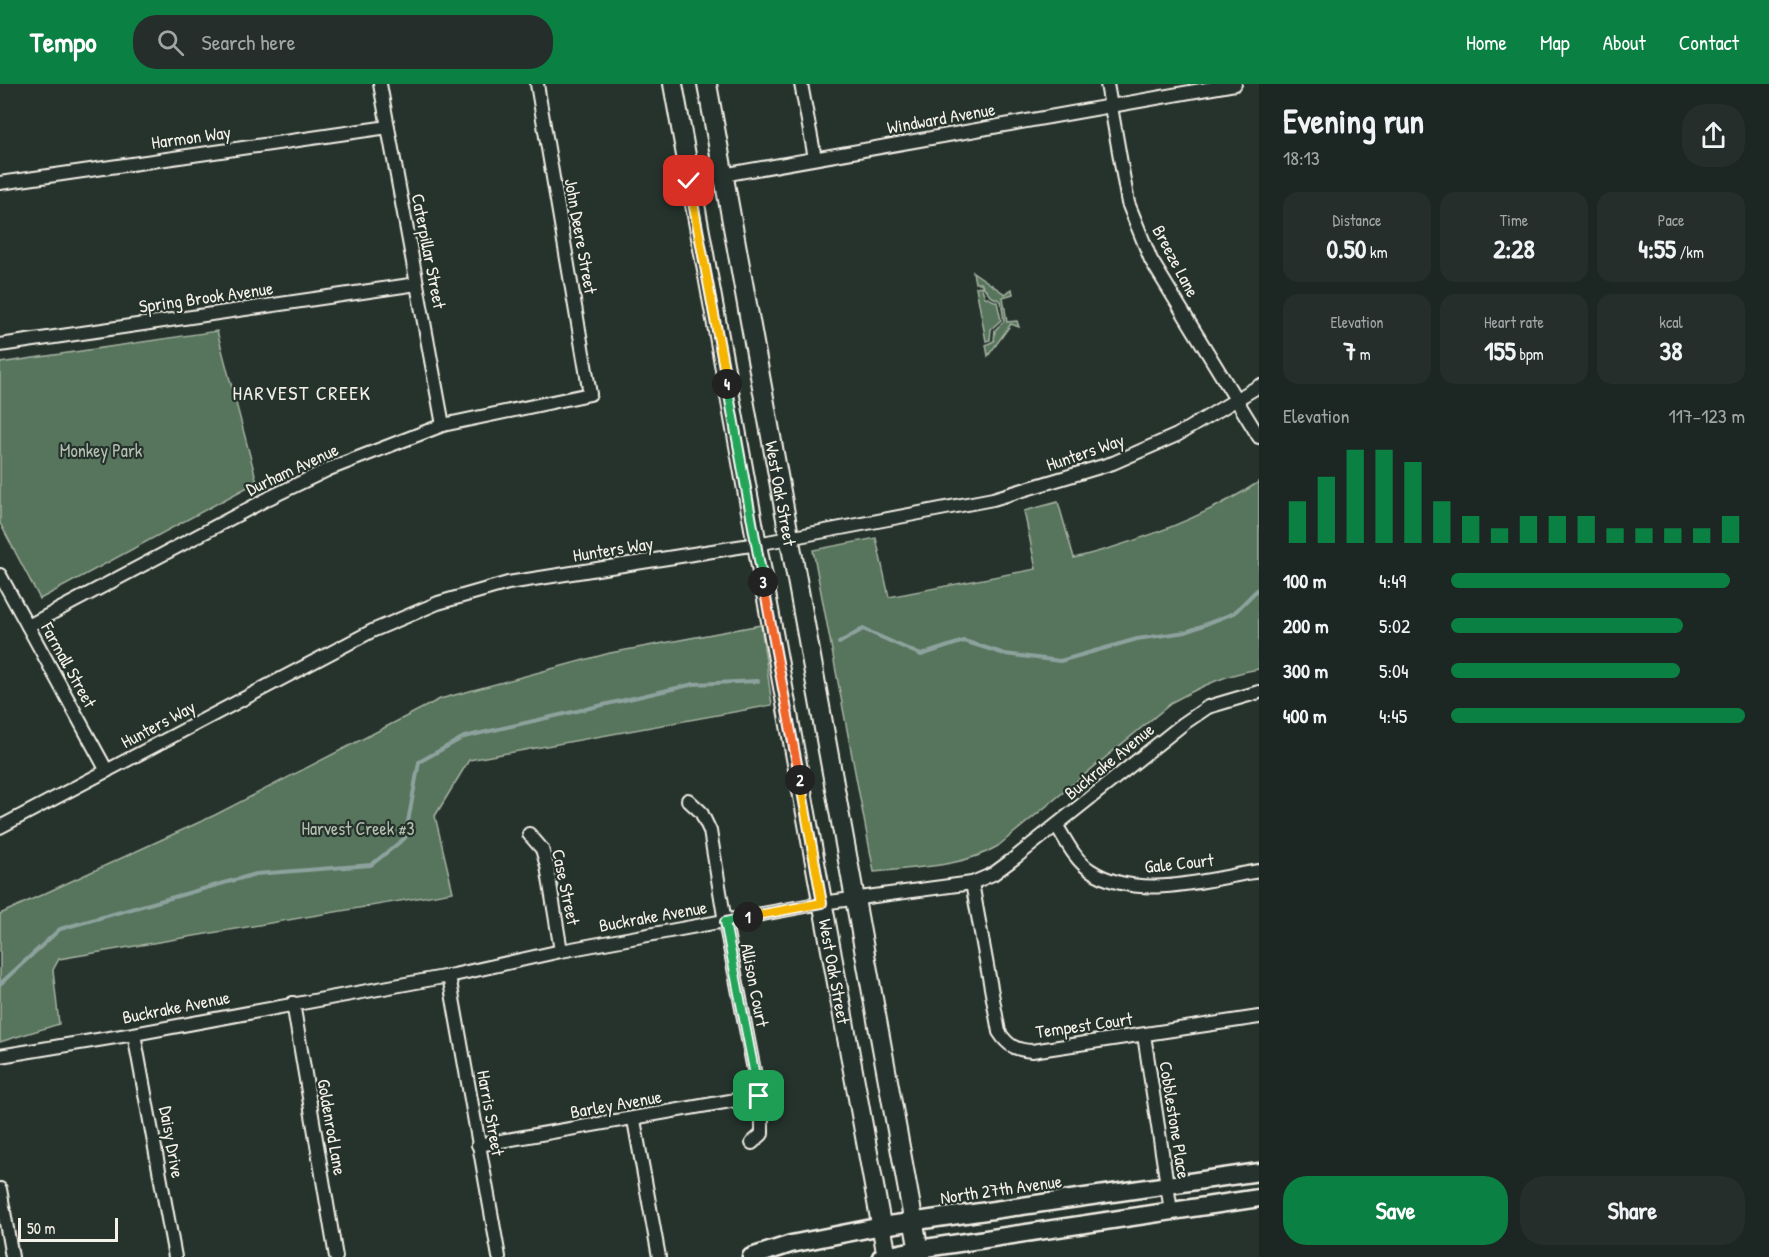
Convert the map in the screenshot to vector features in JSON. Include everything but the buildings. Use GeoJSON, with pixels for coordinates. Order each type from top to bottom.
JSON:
{"type":"FeatureCollection","features":[{"type":"Feature","properties":{"kind":"main road","name":"West Oak Street"},"geometry":{"type":"LineString","coordinates":[[673,84],[882,1226],[885,1257]]}},
{"type":"Feature","properties":{"kind":"main road","name":"West Oak Street"},"geometry":{"type":"LineString","coordinates":[[707,84],[919,1253]]}},
{"type":"Feature","properties":{"kind":"street","name":"Caterpillar Street"},"geometry":{"type":"LineString","coordinates":[[380,84],[444,425]]}},
{"type":"Feature","properties":{"kind":"street","name":"John Deere Street"},"geometry":{"type":"LineString","coordinates":[[537,84],[590,394]]}},
{"type":"Feature","properties":{"kind":"street"},"geometry":{"type":"LineString","coordinates":[[801,84],[815,158]]}},
{"type":"Feature","properties":{"kind":"street","name":"Breeze Lane"},"geometry":{"type":"LineString","coordinates":[[1107,84],[1128,202],[1151,260],[1259,437]]}},
{"type":"Feature","properties":{"kind":"street","name":"Windward Avenue"},"geometry":{"type":"LineString","coordinates":[[689,181],[1235,84]]}},
{"type":"Feature","properties":{"kind":"street","name":"Harmon Way"},"geometry":{"type":"LineString","coordinates":[[0,183],[388,127]]}},
{"type":"Feature","properties":{"kind":"street","name":"Spring Brook Avenue"},"geometry":{"type":"LineString","coordinates":[[0,345],[417,284]]}},
{"type":"Feature","properties":{"kind":"street","name":"Hunters Way"},"geometry":{"type":"LineString","coordinates":[[0,827],[363,635],[438,603],[508,583],[757,544],[948,509],[1059,480],[1113,463],[1148,448],[1259,386]]}},
{"type":"Feature","properties":{"kind":"street","name":"Durham Avenue"},"geometry":{"type":"LineString","coordinates":[[28,626],[269,498],[329,469],[444,425],[590,394]]}},
{"type":"Feature","properties":{"kind":"street","name":"Farmall Street"},"geometry":{"type":"LineString","coordinates":[[0,575],[107,771]]}},
{"type":"Feature","properties":{"kind":"street","name":"Buckrake Avenue"},"geometry":{"type":"LineString","coordinates":[[0,1056],[134,1034],[449,976],[561,951],[822,903],[972,883],[993,874],[1057,826],[1183,724],[1208,707],[1259,692]]}},
{"type":"Feature","properties":{"kind":"street","name":"Allison Court"},"geometry":{"type":"LineString","coordinates":[[688,800],[701,812],[710,831],[763,1119],[762,1134],[752,1143]]}},
{"type":"Feature","properties":{"kind":"street","name":"Gale Court"},"geometry":{"type":"LineString","coordinates":[[1057,826],[1077,859],[1090,870],[1126,885],[1168,885],[1259,872]]}},
{"type":"Feature","properties":{"kind":"street","name":"Case Street"},"geometry":{"type":"LineString","coordinates":[[530,834],[542,849],[547,866],[561,951]]}},
{"type":"Feature","properties":{"kind":"street","name":"Tempest Court"},"geometry":{"type":"LineString","coordinates":[[972,883],[999,1032],[1007,1044],[1020,1050],[1032,1051],[1259,1017]]}},
{"type":"Feature","properties":{"kind":"street","name":"Harris Street"},"geometry":{"type":"LineString","coordinates":[[449,976],[499,1257]]}},
{"type":"Feature","properties":{"kind":"street","name":"Goldenrod Lane"},"geometry":{"type":"LineString","coordinates":[[293,1004],[336,1257]]}},
{"type":"Feature","properties":{"kind":"street","name":"Daisy Drive"},"geometry":{"type":"LineString","coordinates":[[134,1034],[175,1257]]}},
{"type":"Feature","properties":{"kind":"street","name":"Cobblestone Place"},"geometry":{"type":"LineString","coordinates":[[1144,1035],[1171,1211]]}},
{"type":"Feature","properties":{"kind":"street","name":"Barley Avenue"},"geometry":{"type":"LineString","coordinates":[[478,1145],[634,1120],[759,1096]]}},
{"type":"Feature","properties":{"kind":"street"},"geometry":{"type":"LineString","coordinates":[[634,1120],[659,1257]]}},
{"type":"Feature","properties":{"kind":"street","name":"North 27th Avenue"},"geometry":{"type":"LineString","coordinates":[[751,1257],[791,1244],[882,1226],[1259,1172]]}},
{"type":"Feature","properties":{"kind":"street"},"geometry":{"type":"LineString","coordinates":[[0,1189],[3,1224],[12,1257]]}},
{"type":"Feature","properties":{"kind":"street"},"geometry":{"type":"LineString","coordinates":[[885,1257],[1259,1198]]}},
{"type":"Feature","properties":{"kind":"green space"},"geometry":{"type":"Polygon","coordinates":[[[973,272],[1005,294],[1012,289],[1013,294],[1003,297],[1007,322],[1017,321],[1019,327],[1011,324],[988,356],[986,345],[994,341],[995,330],[1004,321],[1001,301],[990,296],[981,283],[975,283],[973,272]]]}},
{"type":"Feature","properties":{"kind":"green space"},"geometry":{"type":"Polygon","coordinates":[[[981,286],[985,297],[997,302],[1001,320],[991,329],[990,340],[986,341],[976,287],[981,286]]]}},
{"type":"Feature","properties":{"kind":"green space","name":"Monkey Park"},"geometry":{"type":"Polygon","coordinates":[[[217,331],[257,482],[40,599],[0,523],[0,363],[217,331]]]}},
{"type":"Feature","properties":{"kind":"green space"},"geometry":{"type":"Polygon","coordinates":[[[1259,482],[1259,669],[1215,681],[1174,701],[998,846],[954,863],[874,872],[813,550],[876,538],[889,597],[1036,569],[1024,511],[1058,502],[1074,558],[1170,527],[1238,495],[1259,482]]]}},
{"type":"Feature","properties":{"kind":"green space","name":"Harvest Creek #3"},"geometry":{"type":"Polygon","coordinates":[[[761,625],[772,705],[469,760],[435,816],[453,892],[59,959],[53,970],[59,1024],[0,1042],[0,914],[215,815],[440,699],[610,653],[761,625]]]}},
{"type":"Feature","properties":{"kind":"waterway"},"geometry":{"type":"LineString","coordinates":[[839,643],[863,629],[921,655],[964,641],[1005,654],[1060,661],[1137,639],[1186,632],[1234,613],[1259,588]]}},
{"type":"Feature","properties":{"kind":"waterway"},"geometry":{"type":"LineString","coordinates":[[0,984],[60,929],[256,874],[371,865],[405,838],[419,762],[464,737],[694,684],[758,681]]}},
{"type":"Feature","properties":{"kind":"district","name":"HARVEST CREEK"},"geometry":{"type":"Point","coordinates":[302,392]}},
{"type":"Feature","properties":{"kind":"route"},"geometry":{"type":"LineString","coordinates":[[689,181],[822,903],[725,922],[759,1096]]}}]}
